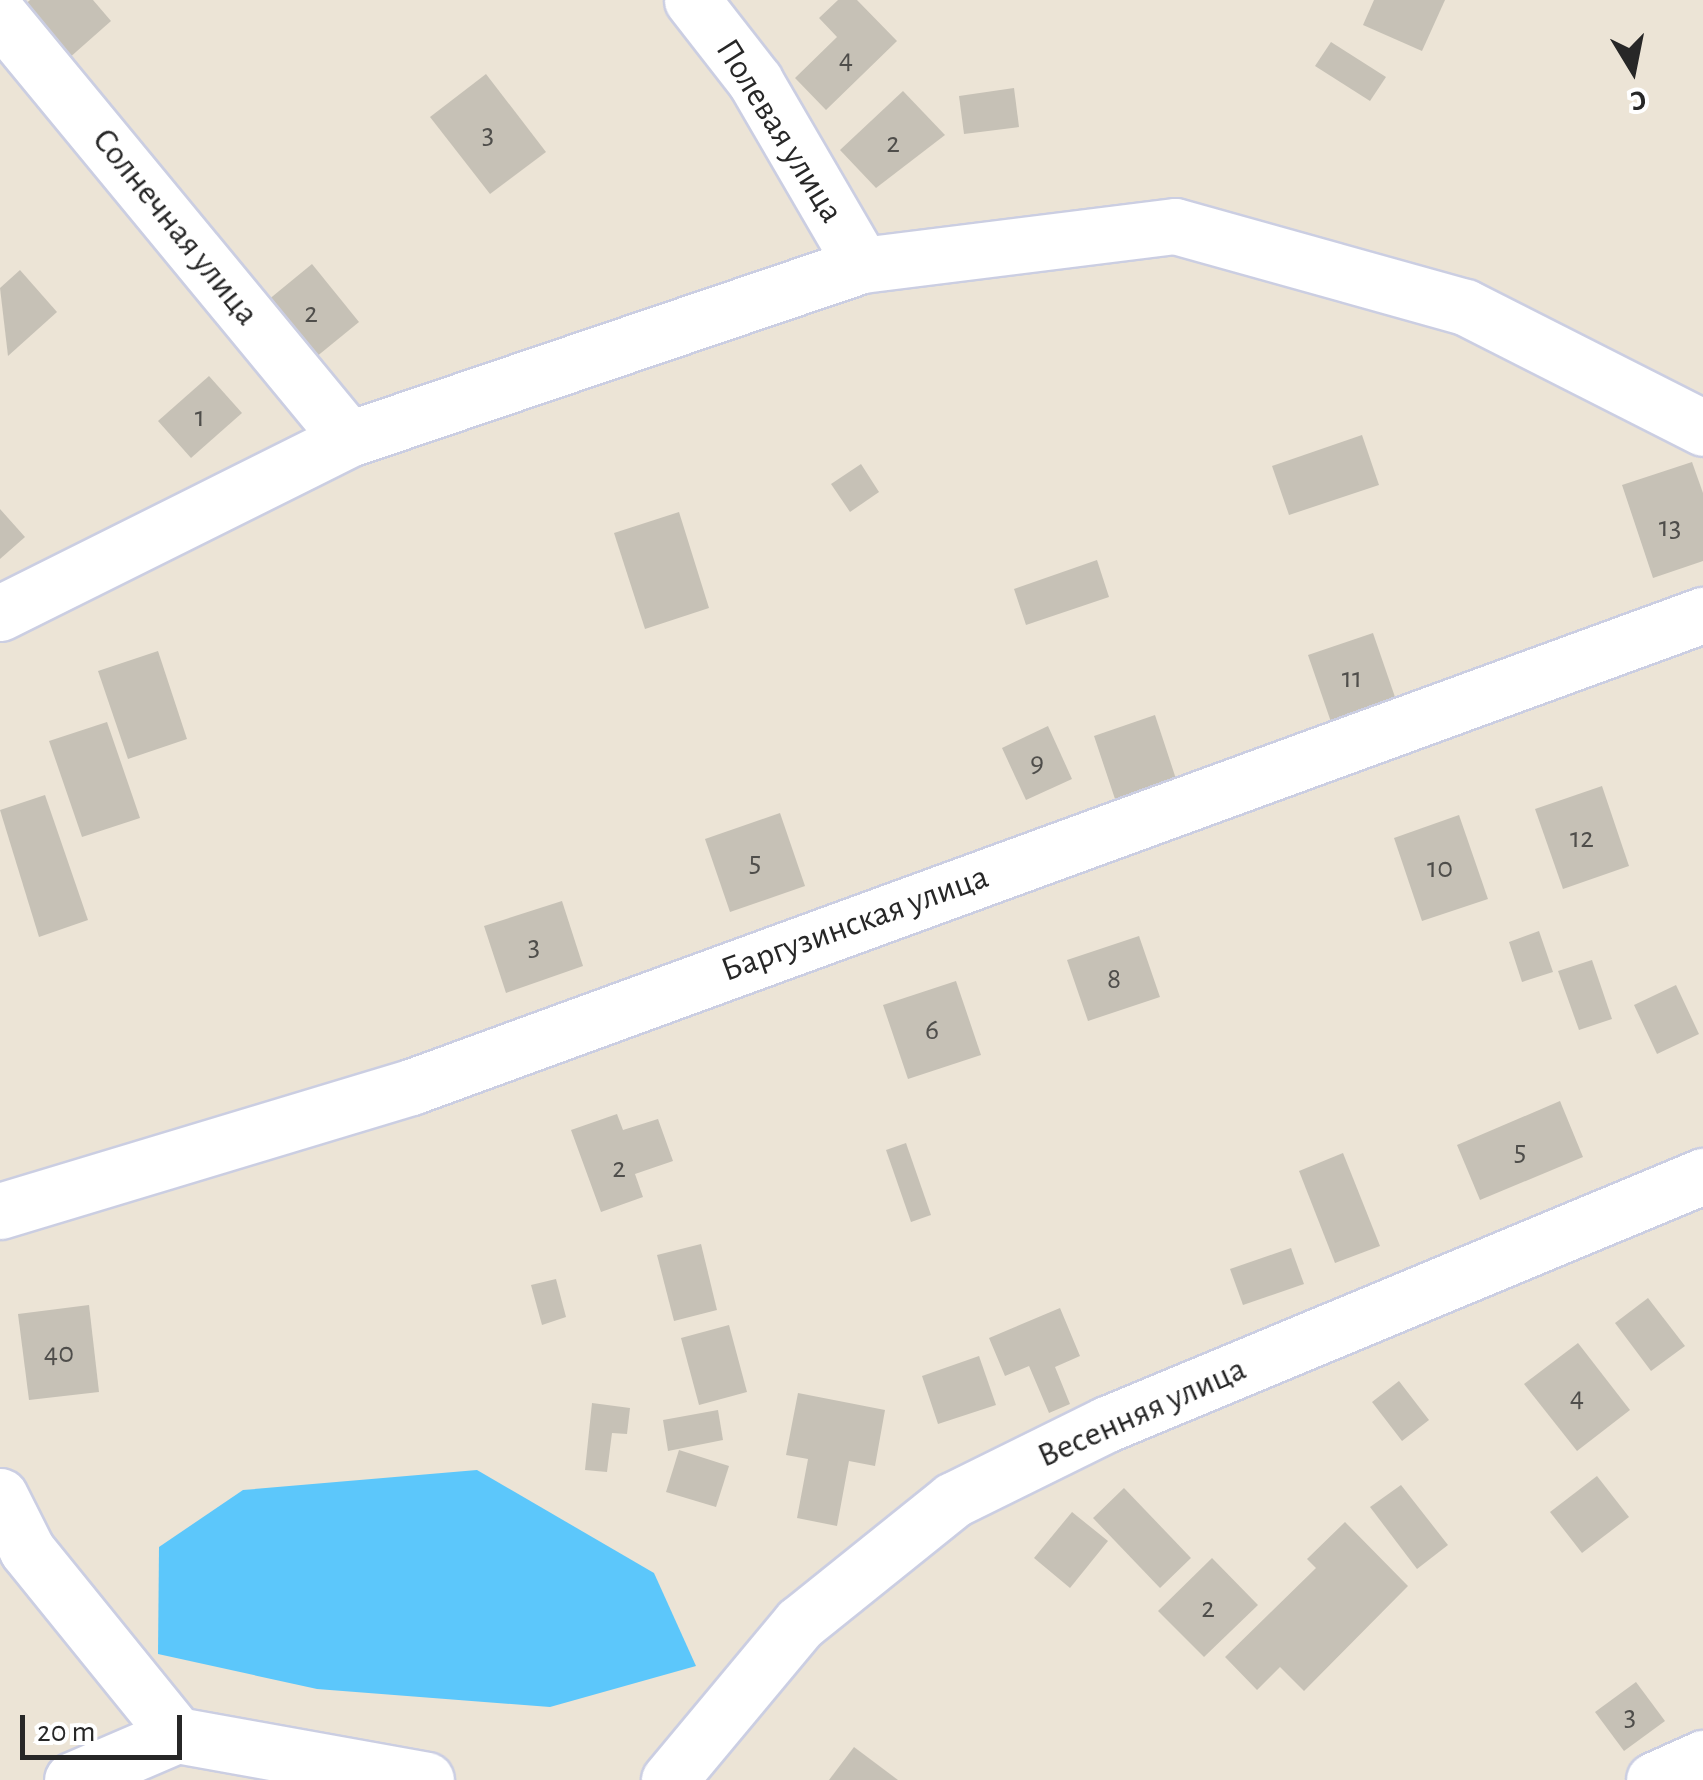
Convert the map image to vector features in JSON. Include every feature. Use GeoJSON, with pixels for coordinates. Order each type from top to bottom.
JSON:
{"type":"FeatureCollection","features":[{"type":"Feature","properties":{"kind":"street","name":"Полевая улица"},"geometry":{"type":"LineString","coordinates":[[692,0],[755,82],[862,265]]}},
{"type":"Feature","properties":{"kind":"street","name":"Солнечная улица"},"geometry":{"type":"LineString","coordinates":[[0,16],[349,439]]}},
{"type":"Feature","properties":{"kind":"street"},"geometry":{"type":"LineString","coordinates":[[0,613],[349,439],[862,265],[1175,226],[1465,308],[1703,428]]}},
{"type":"Feature","properties":{"kind":"street","name":"Баргузинская улица"},"geometry":{"type":"LineString","coordinates":[[0,1211],[410,1087],[1703,614]]}},
{"type":"Feature","properties":{"kind":"street","name":"Весенняя улица"},"geometry":{"type":"LineString","coordinates":[[669,1780],[800,1623],[953,1500],[1107,1424],[1703,1176]]}},
{"type":"Feature","properties":{"kind":"street"},"geometry":{"type":"LineString","coordinates":[[0,1496],[49,1579],[178,1758]]}},
{"type":"Feature","properties":{"kind":"street"},"geometry":{"type":"LineString","coordinates":[[72,1780],[178,1758],[426,1780]]}},
{"type":"Feature","properties":{"kind":"street"},"geometry":{"type":"LineString","coordinates":[[1654,1780],[1703,1758]]}},
{"type":"Feature","properties":{"kind":"water"},"geometry":{"type":"Polygon","coordinates":[[[477,1470],[654,1573],[696,1666],[550,1707],[317,1689],[158,1654],[159,1547],[243,1490],[477,1470]]]}},
{"type":"Feature","properties":{"kind":"building"},"geometry":{"type":"Polygon","coordinates":[[[30,0],[93,0],[111,21],[68,59],[22,7],[30,0]]]}},
{"type":"Feature","properties":{"kind":"building"},"geometry":{"type":"Polygon","coordinates":[[[838,0],[857,0],[897,41],[826,110],[795,78],[837,37],[819,18],[838,0]]]}},
{"type":"Feature","properties":{"kind":"building"},"geometry":{"type":"Polygon","coordinates":[[[1374,0],[1445,0],[1422,51],[1363,25],[1374,0]]]}},
{"type":"Feature","properties":{"kind":"building"},"geometry":{"type":"Polygon","coordinates":[[[1331,42],[1386,77],[1370,101],[1315,66],[1331,42]]]}},
{"type":"Feature","properties":{"kind":"building"},"geometry":{"type":"Polygon","coordinates":[[[486,74],[546,152],[490,194],[430,117],[486,74]]]}},
{"type":"Feature","properties":{"kind":"building"},"geometry":{"type":"Polygon","coordinates":[[[1014,88],[1019,127],[964,134],[959,96],[1014,88]]]}},
{"type":"Feature","properties":{"kind":"building"},"geometry":{"type":"Polygon","coordinates":[[[903,91],[945,135],[876,188],[840,150],[903,91]]]}},
{"type":"Feature","properties":{"kind":"building"},"geometry":{"type":"Polygon","coordinates":[[[312,264],[359,322],[310,362],[262,305],[312,264]]]}},
{"type":"Feature","properties":{"kind":"building"},"geometry":{"type":"Polygon","coordinates":[[[20,270],[57,312],[8,356],[0,288],[20,270]]]}},
{"type":"Feature","properties":{"kind":"building"},"geometry":{"type":"Polygon","coordinates":[[[209,376],[242,413],[191,458],[158,421],[209,376]]]}},
{"type":"Feature","properties":{"kind":"building"},"geometry":{"type":"Polygon","coordinates":[[[1362,435],[1379,485],[1289,515],[1272,466],[1362,435]]]}},
{"type":"Feature","properties":{"kind":"building"},"geometry":{"type":"Polygon","coordinates":[[[1692,462],[1703,493],[1703,561],[1653,578],[1622,485],[1692,462]]]}},
{"type":"Feature","properties":{"kind":"building"},"geometry":{"type":"Polygon","coordinates":[[[861,464],[879,492],[850,512],[831,484],[861,464]]]}},
{"type":"Feature","properties":{"kind":"building"},"geometry":{"type":"Polygon","coordinates":[[[0,509],[25,537],[0,559],[0,509]]]}},
{"type":"Feature","properties":{"kind":"building"},"geometry":{"type":"Polygon","coordinates":[[[679,512],[709,608],[645,629],[614,533],[679,512]]]}},
{"type":"Feature","properties":{"kind":"building"},"geometry":{"type":"Polygon","coordinates":[[[1097,560],[1109,597],[1026,625],[1014,589],[1097,560]]]}},
{"type":"Feature","properties":{"kind":"building"},"geometry":{"type":"Polygon","coordinates":[[[1373,633],[1396,700],[1331,722],[1308,655],[1373,633]]]}},
{"type":"Feature","properties":{"kind":"building"},"geometry":{"type":"Polygon","coordinates":[[[158,651],[187,739],[128,759],[98,671],[158,651]]]}},
{"type":"Feature","properties":{"kind":"building"},"geometry":{"type":"Polygon","coordinates":[[[1155,715],[1176,779],[1115,799],[1094,736],[1155,715]]]}},
{"type":"Feature","properties":{"kind":"building"},"geometry":{"type":"Polygon","coordinates":[[[107,722],[140,818],[82,837],[49,741],[107,722]]]}},
{"type":"Feature","properties":{"kind":"building"},"geometry":{"type":"Polygon","coordinates":[[[1048,726],[1072,779],[1026,800],[1002,748],[1048,726]]]}},
{"type":"Feature","properties":{"kind":"building"},"geometry":{"type":"Polygon","coordinates":[[[1602,786],[1629,866],[1563,889],[1535,809],[1602,786]]]}},
{"type":"Feature","properties":{"kind":"building"},"geometry":{"type":"Polygon","coordinates":[[[45,795],[88,920],[39,937],[0,810],[45,795]]]}},
{"type":"Feature","properties":{"kind":"building"},"geometry":{"type":"Polygon","coordinates":[[[780,813],[805,886],[730,912],[705,839],[780,813]]]}},
{"type":"Feature","properties":{"kind":"building"},"geometry":{"type":"Polygon","coordinates":[[[1459,815],[1488,899],[1422,921],[1394,838],[1459,815]]]}},
{"type":"Feature","properties":{"kind":"building"},"geometry":{"type":"Polygon","coordinates":[[[562,901],[583,966],[506,993],[484,926],[562,901]]]}},
{"type":"Feature","properties":{"kind":"building"},"geometry":{"type":"Polygon","coordinates":[[[1539,931],[1553,972],[1522,982],[1509,942],[1539,931]]]}},
{"type":"Feature","properties":{"kind":"building"},"geometry":{"type":"Polygon","coordinates":[[[1139,936],[1160,997],[1088,1021],[1067,960],[1139,936]]]}},
{"type":"Feature","properties":{"kind":"building"},"geometry":{"type":"Polygon","coordinates":[[[1592,960],[1612,1019],[1579,1030],[1558,971],[1592,960]]]}},
{"type":"Feature","properties":{"kind":"building"},"geometry":{"type":"Polygon","coordinates":[[[956,981],[981,1055],[908,1079],[883,1005],[956,981]]]}},
{"type":"Feature","properties":{"kind":"building"},"geometry":{"type":"Polygon","coordinates":[[[1676,985],[1699,1034],[1657,1054],[1634,1005],[1676,985]]]}},
{"type":"Feature","properties":{"kind":"building"},"geometry":{"type":"Polygon","coordinates":[[[1560,1101],[1583,1157],[1480,1200],[1457,1145],[1560,1101]]]}},
{"type":"Feature","properties":{"kind":"building"},"geometry":{"type":"Polygon","coordinates":[[[617,1114],[623,1130],[658,1119],[673,1161],[635,1174],[643,1197],[601,1212],[571,1130],[617,1114]]]}},
{"type":"Feature","properties":{"kind":"building"},"geometry":{"type":"Polygon","coordinates":[[[906,1143],[931,1215],[911,1222],[886,1150],[906,1143]]]}},
{"type":"Feature","properties":{"kind":"building"},"geometry":{"type":"Polygon","coordinates":[[[1343,1153],[1380,1246],[1335,1263],[1299,1171],[1343,1153]]]}},
{"type":"Feature","properties":{"kind":"building"},"geometry":{"type":"Polygon","coordinates":[[[701,1244],[717,1310],[674,1321],[657,1255],[701,1244]]]}},
{"type":"Feature","properties":{"kind":"building"},"geometry":{"type":"Polygon","coordinates":[[[1291,1248],[1304,1284],[1243,1305],[1230,1269],[1291,1248]]]}},
{"type":"Feature","properties":{"kind":"building"},"geometry":{"type":"Polygon","coordinates":[[[556,1279],[566,1317],[542,1325],[531,1285],[556,1279]]]}},
{"type":"Feature","properties":{"kind":"building"},"geometry":{"type":"Polygon","coordinates":[[[1648,1298],[1685,1346],[1651,1371],[1615,1323],[1648,1298]]]}},
{"type":"Feature","properties":{"kind":"building"},"geometry":{"type":"Polygon","coordinates":[[[89,1305],[99,1392],[29,1400],[18,1314],[89,1305]]]}},
{"type":"Feature","properties":{"kind":"building"},"geometry":{"type":"Polygon","coordinates":[[[1060,1308],[1080,1356],[1055,1367],[1070,1404],[1049,1413],[1029,1366],[1005,1376],[989,1338],[1060,1308]]]}},
{"type":"Feature","properties":{"kind":"building"},"geometry":{"type":"Polygon","coordinates":[[[729,1325],[747,1392],[699,1405],[681,1338],[729,1325]]]}},
{"type":"Feature","properties":{"kind":"building"},"geometry":{"type":"Polygon","coordinates":[[[1578,1343],[1630,1410],[1577,1451],[1524,1384],[1578,1343]]]}},
{"type":"Feature","properties":{"kind":"building"},"geometry":{"type":"Polygon","coordinates":[[[979,1356],[996,1405],[938,1424],[922,1376],[979,1356]]]}},
{"type":"Feature","properties":{"kind":"building"},"geometry":{"type":"Polygon","coordinates":[[[1399,1381],[1429,1420],[1402,1441],[1372,1402],[1399,1381]]]}},
{"type":"Feature","properties":{"kind":"building"},"geometry":{"type":"Polygon","coordinates":[[[798,1393],[885,1410],[875,1466],[849,1461],[837,1526],[797,1518],[808,1459],[786,1455],[798,1393]]]}},
{"type":"Feature","properties":{"kind":"building"},"geometry":{"type":"Polygon","coordinates":[[[592,1403],[630,1408],[627,1434],[612,1433],[607,1472],[585,1470],[592,1403]]]}},
{"type":"Feature","properties":{"kind":"building"},"geometry":{"type":"Polygon","coordinates":[[[718,1410],[723,1440],[668,1451],[663,1420],[718,1410]]]}},
{"type":"Feature","properties":{"kind":"building"},"geometry":{"type":"Polygon","coordinates":[[[679,1450],[729,1466],[716,1507],[666,1492],[679,1450]]]}},
{"type":"Feature","properties":{"kind":"building"},"geometry":{"type":"Polygon","coordinates":[[[1597,1476],[1629,1517],[1582,1553],[1550,1512],[1597,1476]]]}},
{"type":"Feature","properties":{"kind":"building"},"geometry":{"type":"Polygon","coordinates":[[[1401,1485],[1448,1545],[1417,1569],[1370,1507],[1401,1485]]]}},
{"type":"Feature","properties":{"kind":"building"},"geometry":{"type":"Polygon","coordinates":[[[1124,1488],[1191,1558],[1160,1588],[1093,1518],[1124,1488]]]}},
{"type":"Feature","properties":{"kind":"building"},"geometry":{"type":"Polygon","coordinates":[[[1072,1512],[1108,1541],[1070,1588],[1034,1558],[1072,1512]]]}},
{"type":"Feature","properties":{"kind":"building"},"geometry":{"type":"Polygon","coordinates":[[[1345,1522],[1408,1586],[1304,1691],[1280,1667],[1257,1690],[1225,1657],[1316,1568],[1307,1559],[1345,1522]]]}},
{"type":"Feature","properties":{"kind":"building"},"geometry":{"type":"Polygon","coordinates":[[[1212,1558],[1258,1605],[1204,1657],[1158,1611],[1212,1558]]]}},
{"type":"Feature","properties":{"kind":"building"},"geometry":{"type":"Polygon","coordinates":[[[1636,1682],[1665,1721],[1624,1751],[1595,1712],[1636,1682]]]}},
{"type":"Feature","properties":{"kind":"building"},"geometry":{"type":"Polygon","coordinates":[[[854,1747],[898,1780],[829,1780],[854,1747]]]}}]}
